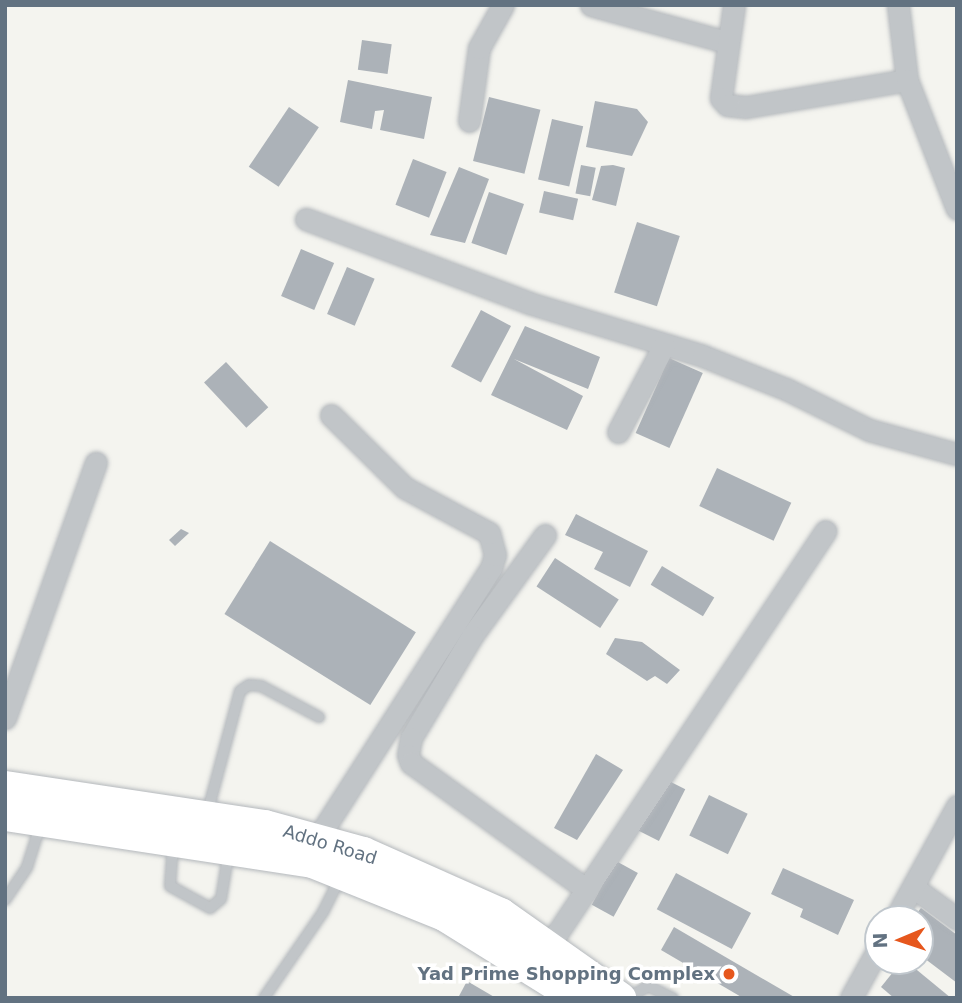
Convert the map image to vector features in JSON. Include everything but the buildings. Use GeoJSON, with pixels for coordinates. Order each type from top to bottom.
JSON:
{"type":"FeatureCollection","features":[{"type":"Feature","properties":{"kind":"main road","name":"Addo Road"},"geometry":{"type":"LineString","coordinates":[[5,787],[206,816],[317,839],[363,853],[500,914],[619,998]]}},
{"type":"Feature","properties":{"kind":"main road","name":"Addo Road"},"geometry":{"type":"LineString","coordinates":[[5,814],[230,846],[312,861],[444,914],[579,998]]}},
{"type":"Feature","properties":{"kind":"street"},"geometry":{"type":"LineString","coordinates":[[469,121],[479,48],[503,5]]}},
{"type":"Feature","properties":{"kind":"street"},"geometry":{"type":"LineString","coordinates":[[592,5],[726,42]]}},
{"type":"Feature","properties":{"kind":"street"},"geometry":{"type":"LineString","coordinates":[[734,5],[726,42],[721,98],[733,107],[906,80]]}},
{"type":"Feature","properties":{"kind":"street"},"geometry":{"type":"LineString","coordinates":[[898,5],[906,80],[957,208]]}},
{"type":"Feature","properties":{"kind":"street"},"geometry":{"type":"LineString","coordinates":[[306,219],[529,303],[664,345],[786,389],[869,430],[957,454]]}},
{"type":"Feature","properties":{"kind":"street"},"geometry":{"type":"LineString","coordinates":[[618,432],[664,345]]}},
{"type":"Feature","properties":{"kind":"street"},"geometry":{"type":"LineString","coordinates":[[317,839],[491,568],[495,555],[489,533],[405,488],[331,415]]}},
{"type":"Feature","properties":{"kind":"street"},"geometry":{"type":"LineString","coordinates":[[5,718],[96,463]]}},
{"type":"Feature","properties":{"kind":"street"},"geometry":{"type":"LineString","coordinates":[[548,947],[825,531]]}},
{"type":"Feature","properties":{"kind":"street"},"geometry":{"type":"LineString","coordinates":[[545,534],[472,636],[411,738],[408,755],[411,763],[587,890]]}},
{"type":"Feature","properties":{"kind":"street"},"geometry":{"type":"LineString","coordinates":[[903,905],[957,806]]}},
{"type":"Feature","properties":{"kind":"street"},"geometry":{"type":"LineString","coordinates":[[913,887],[957,919]]}},
{"type":"Feature","properties":{"kind":"street"},"geometry":{"type":"LineString","coordinates":[[850,998],[864,974]]}},
{"type":"Feature","properties":{"kind":"lane"},"geometry":{"type":"LineString","coordinates":[[206,816],[240,691],[249,685],[261,686],[319,717]]}},
{"type":"Feature","properties":{"kind":"lane"},"geometry":{"type":"LineString","coordinates":[[5,900],[27,867],[41,820]]}},
{"type":"Feature","properties":{"kind":"lane"},"geometry":{"type":"LineString","coordinates":[[174,839],[170,886],[211,908],[221,899],[230,846]]}},
{"type":"Feature","properties":{"kind":"lane"},"geometry":{"type":"LineString","coordinates":[[264,998],[323,912],[343,872]]}},
{"type":"Feature","properties":{"kind":"lane"},"geometry":{"type":"LineString","coordinates":[[629,998],[648,986],[673,998]]}},
{"type":"Feature","properties":{"kind":"place","name":"Yad Prime Shopping Complex"},"geometry":{"type":"Point","coordinates":[729,974]}}]}
